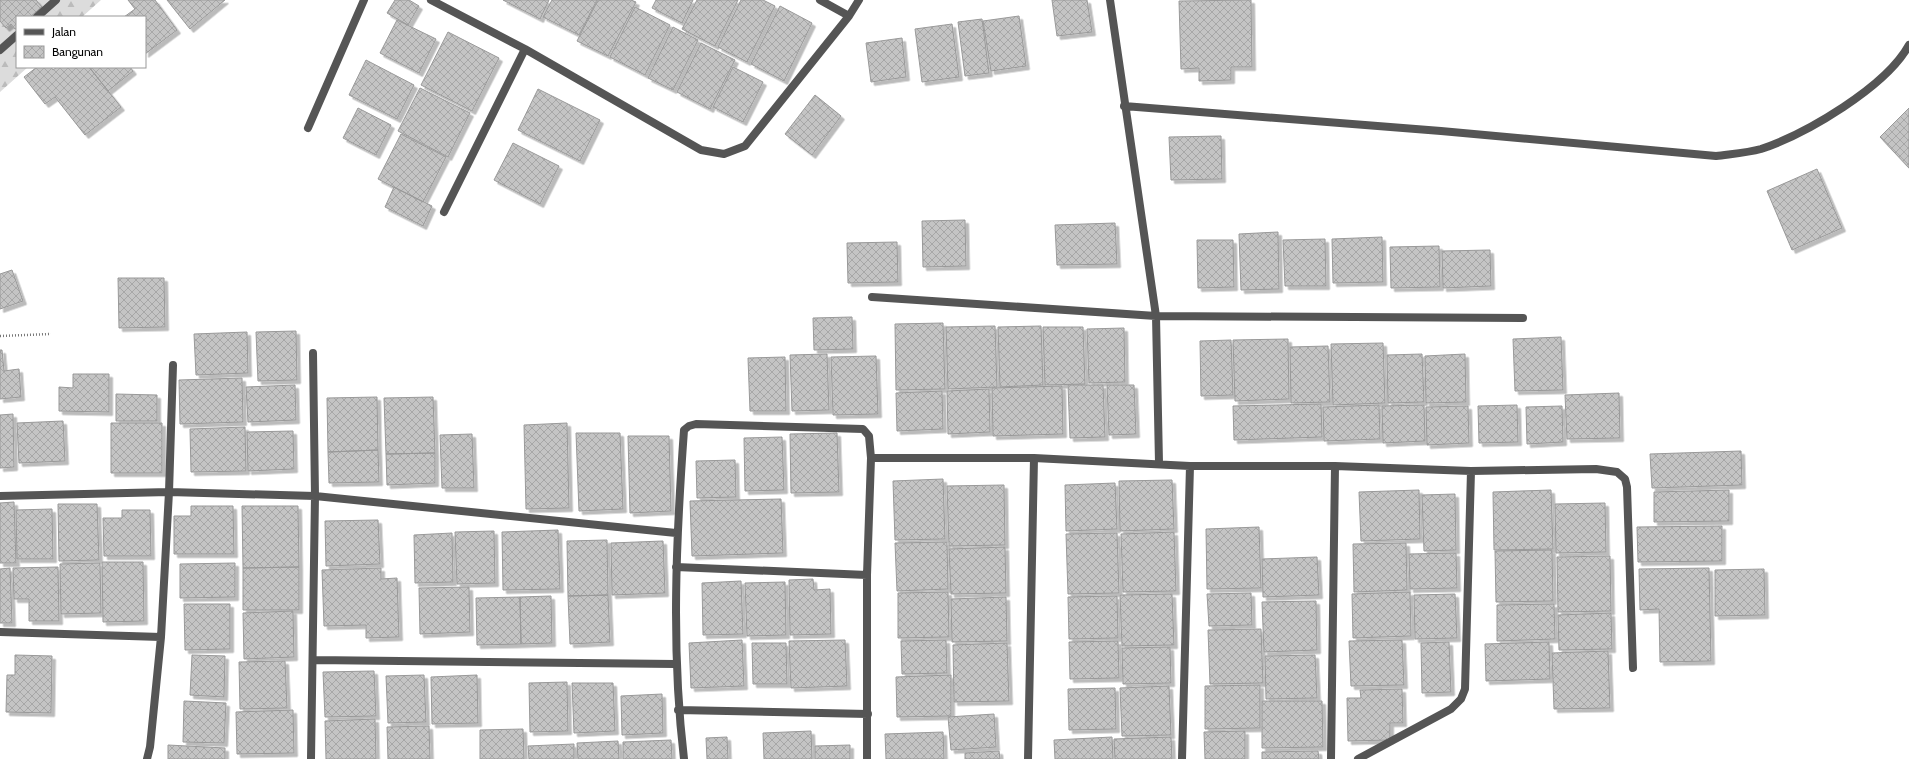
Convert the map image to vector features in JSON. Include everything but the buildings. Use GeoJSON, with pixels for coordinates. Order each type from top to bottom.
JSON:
{"type":"FeatureCollection","features":[{"type":"Feature","properties":{"kind":"street"},"geometry":{"type":"LineString","coordinates":[[38,16],[56,0]]}},
{"type":"Feature","properties":{"kind":"street"},"geometry":{"type":"LineString","coordinates":[[308,128],[364,0]]}},
{"type":"Feature","properties":{"kind":"street"},"geometry":{"type":"LineString","coordinates":[[431,0],[524,49],[701,150],[724,154],[745,146],[849,16],[859,0]]}},
{"type":"Feature","properties":{"kind":"street"},"geometry":{"type":"LineString","coordinates":[[820,0],[849,16]]}},
{"type":"Feature","properties":{"kind":"street"},"geometry":{"type":"LineString","coordinates":[[1110,0],[1124,106],[1156,316],[1159,463]]}},
{"type":"Feature","properties":{"kind":"street"},"geometry":{"type":"LineString","coordinates":[[0,50],[16,36]]}},
{"type":"Feature","properties":{"kind":"street"},"geometry":{"type":"LineString","coordinates":[[1124,106],[1456,132],[1716,156],[1760,149],[1810,126],[1865,93],[1903,56],[1909,46]]}},
{"type":"Feature","properties":{"kind":"street"},"geometry":{"type":"LineString","coordinates":[[444,212],[524,49]]}},
{"type":"Feature","properties":{"kind":"street"},"geometry":{"type":"LineString","coordinates":[[872,297],[1156,316],[1523,318]]}},
{"type":"Feature","properties":{"kind":"street"},"geometry":{"type":"LineString","coordinates":[[311,759],[315,496],[313,352]]}},
{"type":"Feature","properties":{"kind":"street"},"geometry":{"type":"LineString","coordinates":[[147,759],[150,747],[161,636],[173,365]]}},
{"type":"Feature","properties":{"kind":"street"},"geometry":{"type":"LineString","coordinates":[[684,759],[678,710],[675,664],[676,533],[684,430],[689,426],[696,424],[863,429],[869,436],[871,458],[867,575],[867,759]]}},
{"type":"Feature","properties":{"kind":"street"},"geometry":{"type":"LineString","coordinates":[[871,458],[1034,458],[1159,463],[1190,466],[1335,466],[1471,471],[1596,469],[1617,472],[1625,479],[1627,487],[1633,668]]}},
{"type":"Feature","properties":{"kind":"street"},"geometry":{"type":"LineString","coordinates":[[1028,759],[1034,458]]}},
{"type":"Feature","properties":{"kind":"street"},"geometry":{"type":"LineString","coordinates":[[1182,759],[1190,466]]}},
{"type":"Feature","properties":{"kind":"street"},"geometry":{"type":"LineString","coordinates":[[1331,759],[1335,466]]}},
{"type":"Feature","properties":{"kind":"street"},"geometry":{"type":"LineString","coordinates":[[1358,759],[1451,709],[1461,700],[1465,688],[1471,471]]}},
{"type":"Feature","properties":{"kind":"street"},"geometry":{"type":"LineString","coordinates":[[0,496],[168,492],[315,496],[676,533]]}},
{"type":"Feature","properties":{"kind":"street"},"geometry":{"type":"LineString","coordinates":[[676,568],[867,575]]}},
{"type":"Feature","properties":{"kind":"street"},"geometry":{"type":"LineString","coordinates":[[0,632],[161,636]]}},
{"type":"Feature","properties":{"kind":"street"},"geometry":{"type":"LineString","coordinates":[[313,660],[675,664]]}},
{"type":"Feature","properties":{"kind":"street"},"geometry":{"type":"LineString","coordinates":[[678,710],[868,714]]}},
{"type":"Feature","properties":{"kind":"path"},"geometry":{"type":"LineString","coordinates":[[0,336],[50,334]]}},
{"type":"Feature","properties":{"kind":"green space"},"geometry":{"type":"Polygon","coordinates":[[[0,0],[101,0],[83,16],[16,16],[16,68],[27,68],[0,92],[0,0]]]}}]}
